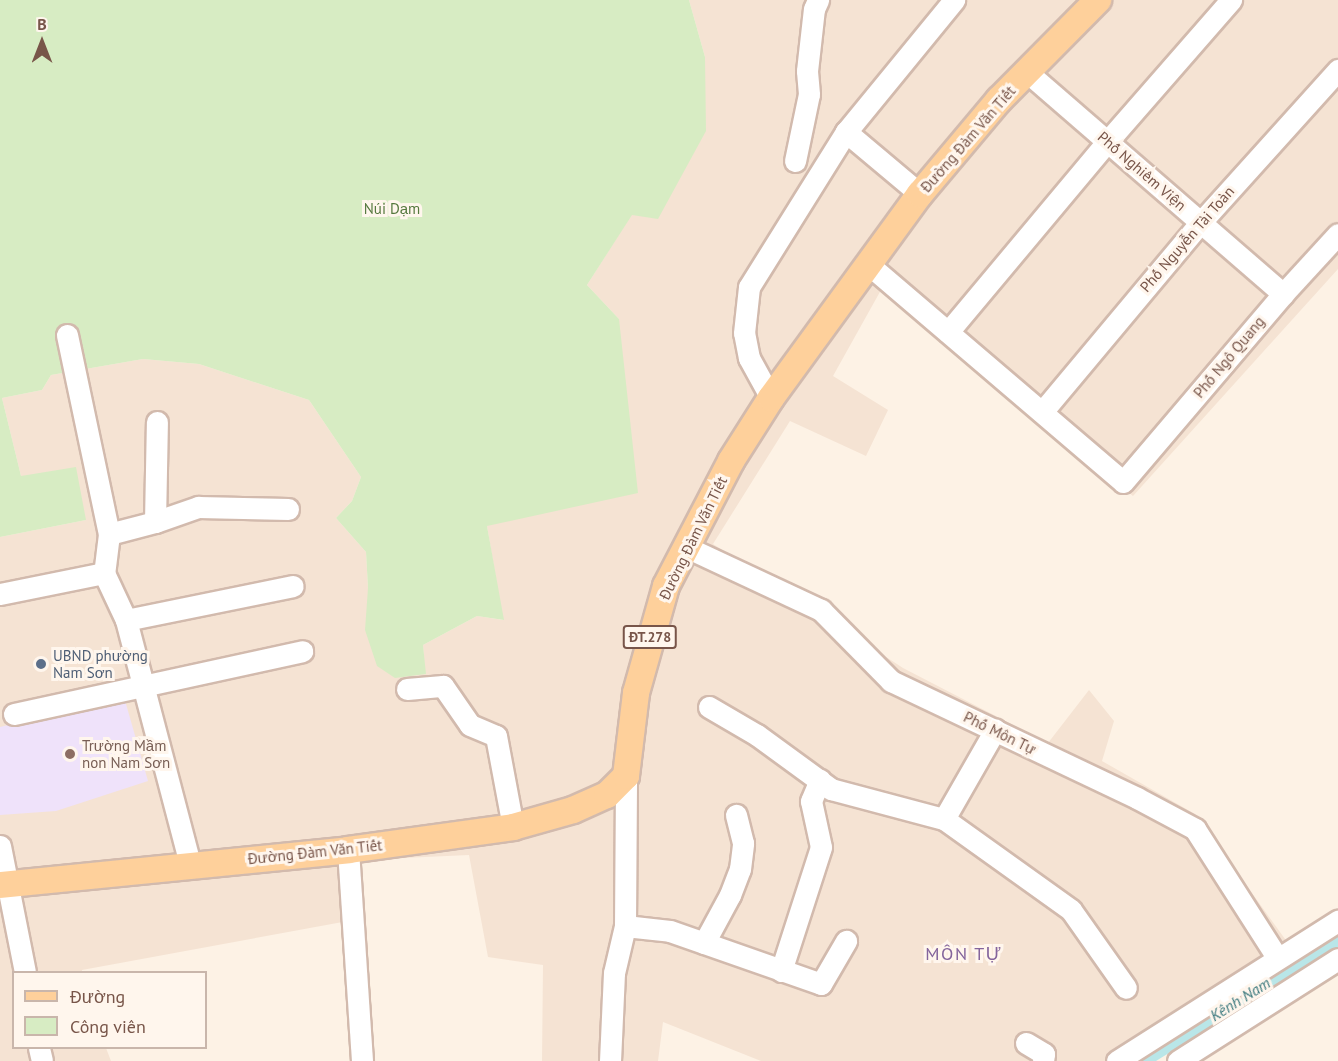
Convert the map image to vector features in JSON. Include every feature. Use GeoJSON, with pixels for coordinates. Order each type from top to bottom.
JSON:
{"type":"FeatureCollection","features":[{"type":"Feature","properties":{"kind":"main road","name":"Đường Đàm Văn Tiết"},"geometry":{"type":"LineString","coordinates":[[4,886],[190,864],[348,850],[513,827],[573,810],[607,795],[626,776],[636,693],[652,629],[666,586],[731,461],[771,398],[920,194],[999,100],[1098,0]]}},
{"type":"Feature","properties":{"kind":"street"},"geometry":{"type":"LineString","coordinates":[[795,161],[809,94],[807,71],[814,9],[818,0]]}},
{"type":"Feature","properties":{"kind":"street"},"geometry":{"type":"LineString","coordinates":[[771,398],[749,358],[744,333],[749,287],[846,132],[954,0]]}},
{"type":"Feature","properties":{"kind":"street"},"geometry":{"type":"LineString","coordinates":[[948,332],[1107,142],[1231,0]]}},
{"type":"Feature","properties":{"kind":"street","name":"Phố Nguyễn Tài Toàn"},"geometry":{"type":"LineString","coordinates":[[1042,412],[1200,222],[1338,70]]}},
{"type":"Feature","properties":{"kind":"street","name":"Phố Nghiêm Viện"},"geometry":{"type":"LineString","coordinates":[[1028,72],[1283,294]]}},
{"type":"Feature","properties":{"kind":"street"},"geometry":{"type":"LineString","coordinates":[[846,132],[920,194]]}},
{"type":"Feature","properties":{"kind":"street","name":"Phố Ngô Quang"},"geometry":{"type":"LineString","coordinates":[[1042,412],[1123,482],[1283,294],[1338,234]]}},
{"type":"Feature","properties":{"kind":"street"},"geometry":{"type":"LineString","coordinates":[[868,264],[1042,412]]}},
{"type":"Feature","properties":{"kind":"street"},"geometry":{"type":"LineString","coordinates":[[67,334],[109,534],[104,573],[126,620],[190,864]]}},
{"type":"Feature","properties":{"kind":"street"},"geometry":{"type":"LineString","coordinates":[[155,522],[157,422]]}},
{"type":"Feature","properties":{"kind":"street"},"geometry":{"type":"LineString","coordinates":[[109,534],[155,522],[198,507],[288,509]]}},
{"type":"Feature","properties":{"kind":"street","name":"Phố Môn Tự"},"geometry":{"type":"LineString","coordinates":[[686,547],[821,610],[891,681],[1196,829],[1277,957]]}},
{"type":"Feature","properties":{"kind":"street"},"geometry":{"type":"LineString","coordinates":[[0,594],[104,573]]}},
{"type":"Feature","properties":{"kind":"street"},"geometry":{"type":"LineString","coordinates":[[126,620],[293,586]]}},
{"type":"Feature","properties":{"kind":"street"},"geometry":{"type":"LineString","coordinates":[[14,714],[302,651]]}},
{"type":"Feature","properties":{"kind":"street"},"geometry":{"type":"LineString","coordinates":[[406,689],[442,686],[470,725],[496,736],[513,827]]}},
{"type":"Feature","properties":{"kind":"street"},"geometry":{"type":"LineString","coordinates":[[709,707],[757,735],[831,789],[944,819],[1071,910],[1126,988]]}},
{"type":"Feature","properties":{"kind":"street"},"geometry":{"type":"LineString","coordinates":[[944,819],[995,730]]}},
{"type":"Feature","properties":{"kind":"street"},"geometry":{"type":"LineString","coordinates":[[610,1061],[614,973],[625,927],[626,776]]}},
{"type":"Feature","properties":{"kind":"street"},"geometry":{"type":"LineString","coordinates":[[781,971],[821,847],[811,801],[820,780]]}},
{"type":"Feature","properties":{"kind":"street"},"geometry":{"type":"LineString","coordinates":[[704,943],[730,895],[740,869],[743,843],[735,814]]}},
{"type":"Feature","properties":{"kind":"street"},"geometry":{"type":"LineString","coordinates":[[0,846],[4,886],[25,971]]}},
{"type":"Feature","properties":{"kind":"street"},"geometry":{"type":"LineString","coordinates":[[348,850],[362,1061]]}},
{"type":"Feature","properties":{"kind":"street"},"geometry":{"type":"LineString","coordinates":[[1118,1061],[1277,957],[1338,921]]}},
{"type":"Feature","properties":{"kind":"street"},"geometry":{"type":"LineString","coordinates":[[625,927],[670,931],[821,984],[846,941]]}},
{"type":"Feature","properties":{"kind":"street"},"geometry":{"type":"LineString","coordinates":[[1178,1061],[1338,959]]}},
{"type":"Feature","properties":{"kind":"street"},"geometry":{"type":"LineString","coordinates":[[1026,1043],[1044,1054],[1043,1061]]}},
{"type":"Feature","properties":{"kind":"shaded area"},"geometry":{"type":"Polygon","coordinates":[[[689,0],[1338,0],[1338,269],[1133,496],[881,290],[833,376],[888,410],[866,456],[790,421],[713,544],[903,668],[1048,743],[1089,690],[1114,721],[1102,761],[1195,814],[1298,957],[1114,1061],[761,1061],[663,1022],[658,1061],[542,1061],[543,965],[488,957],[469,855],[359,860],[359,919],[82,971],[12,971],[12,1049],[106,1049],[111,1061],[0,1061],[0,537],[86,520],[21,476],[2,398],[42,390],[51,375],[143,359],[199,364],[309,400],[361,477],[352,501],[336,518],[366,552],[368,588],[425,674],[423,645],[477,616],[503,620],[487,526],[619,319],[587,285],[632,214],[705,57],[689,0]]]}},
{"type":"Feature","properties":{"kind":"shaded area","name":"Trường Mầm non Nam Sơn"},"geometry":{"type":"Polygon","coordinates":[[[124,697],[148,781],[56,811],[0,815],[0,727],[124,697]]]}},
{"type":"Feature","properties":{"kind":"green space","name":"Núi Dạm"},"geometry":{"type":"Polygon","coordinates":[[[0,0],[689,0],[705,57],[706,131],[658,219],[632,215],[587,285],[619,319],[638,493],[487,526],[504,620],[477,616],[423,645],[426,674],[395,678],[377,666],[365,630],[368,588],[366,552],[336,518],[352,501],[361,477],[309,400],[199,364],[143,359],[51,375],[42,390],[2,398],[21,476],[76,467],[86,520],[0,537],[0,0]]]}},
{"type":"Feature","properties":{"kind":"water","name":"Kênh Nam"},"geometry":{"type":"Polygon","coordinates":[[[1338,928],[1338,948],[1156,1061],[1128,1061],[1338,928]]]}},
{"type":"Feature","properties":{"kind":"place","name":"UBND phường Nam Sơn"},"geometry":{"type":"Point","coordinates":[41,664]}},
{"type":"Feature","properties":{"kind":"place","name":"Trường Mầm non Nam Sơn"},"geometry":{"type":"Point","coordinates":[70,754]}},
{"type":"Feature","properties":{"kind":"district","name":"MÔN TỰ"},"geometry":{"type":"Point","coordinates":[964,954]}}]}
